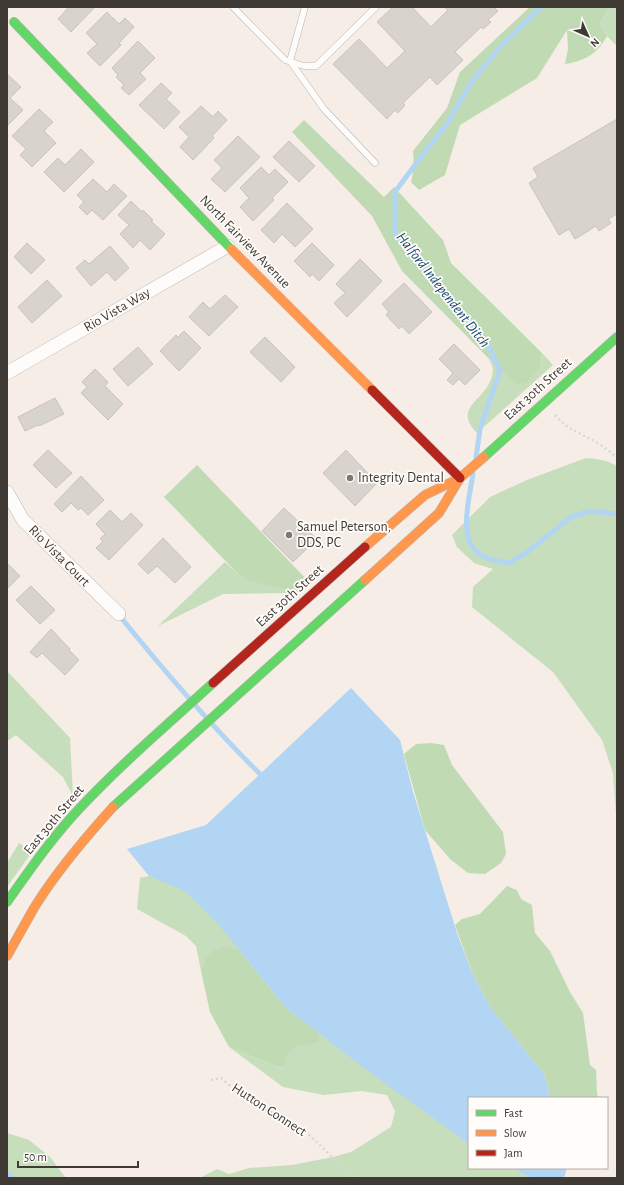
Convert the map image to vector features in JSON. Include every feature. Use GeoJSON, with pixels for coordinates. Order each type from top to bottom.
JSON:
{"type":"FeatureCollection","features":[{"type":"Feature","properties":{"kind":"main road","name":"North Fairview Avenue"},"geometry":{"type":"LineString","coordinates":[[14,22],[228,246],[460,478]]}},
{"type":"Feature","properties":{"kind":"main road","name":"East 30th Street"},"geometry":{"type":"LineString","coordinates":[[7,902],[36,861],[77,812],[124,763],[425,495],[460,478],[617,337]]}},
{"type":"Feature","properties":{"kind":"main road"},"geometry":{"type":"LineString","coordinates":[[7,956],[11,946],[64,866],[93,829],[113,807],[152,770],[336,607],[439,513],[460,478]]}},
{"type":"Feature","properties":{"kind":"street","name":"Rio Vista Way"},"geometry":{"type":"LineString","coordinates":[[7,374],[228,246]]}},
{"type":"Feature","properties":{"kind":"street","name":"Rio Vista Court"},"geometry":{"type":"LineString","coordinates":[[7,492],[23,520],[118,614]]}},
{"type":"Feature","properties":{"kind":"lane"},"geometry":{"type":"LineString","coordinates":[[233,7],[285,60],[304,66],[316,66],[376,7]]}},
{"type":"Feature","properties":{"kind":"lane"},"geometry":{"type":"LineString","coordinates":[[290,61],[305,7]]}},
{"type":"Feature","properties":{"kind":"lane"},"geometry":{"type":"LineString","coordinates":[[290,61],[324,109],[375,163]]}},
{"type":"Feature","properties":{"kind":"path"},"geometry":{"type":"LineString","coordinates":[[544,403],[563,424],[571,430],[599,444],[617,458]]}},
{"type":"Feature","properties":{"kind":"path","name":"Hutton Connect"},"geometry":{"type":"LineString","coordinates":[[211,1080],[221,1078],[243,1097],[304,1130],[352,1176],[361,1178]]}},
{"type":"Feature","properties":{"kind":"green space"},"geometry":{"type":"Polygon","coordinates":[[[530,7],[609,7],[599,24],[607,36],[599,48],[590,56],[579,61],[565,64],[568,49],[567,30],[537,78],[460,125],[445,175],[419,190],[411,182],[414,167],[413,151],[447,108],[460,72],[530,7]]]}},
{"type":"Feature","properties":{"kind":"green space"},"geometry":{"type":"Polygon","coordinates":[[[609,7],[617,7],[617,46],[607,36],[599,24],[609,7]]]}},
{"type":"Feature","properties":{"kind":"green space"},"geometry":{"type":"Polygon","coordinates":[[[304,120],[384,197],[394,187],[443,240],[451,263],[542,353],[540,367],[526,383],[517,384],[508,378],[402,271],[372,216],[292,132],[304,120]]]}},
{"type":"Feature","properties":{"kind":"green space"},"geometry":{"type":"Polygon","coordinates":[[[542,353],[553,365],[477,433],[470,424],[468,416],[469,409],[490,381],[493,370],[489,359],[508,378],[540,367],[542,353]]]}},
{"type":"Feature","properties":{"kind":"green space"},"geometry":{"type":"Polygon","coordinates":[[[586,458],[606,461],[617,466],[617,829],[613,773],[602,740],[553,672],[472,607],[473,587],[493,569],[474,563],[457,547],[452,535],[490,497],[527,480],[586,458]]]}},
{"type":"Feature","properties":{"kind":"green space"},"geometry":{"type":"Polygon","coordinates":[[[197,465],[310,583],[296,594],[291,590],[250,581],[238,574],[164,497],[197,465]]]}},
{"type":"Feature","properties":{"kind":"green space"},"geometry":{"type":"Polygon","coordinates":[[[225,562],[238,574],[291,590],[295,593],[223,594],[158,626],[225,562]]]}},
{"type":"Feature","properties":{"kind":"green space"},"geometry":{"type":"Polygon","coordinates":[[[7,671],[70,738],[73,796],[63,777],[16,735],[7,741],[7,671]]]}},
{"type":"Feature","properties":{"kind":"green space"},"geometry":{"type":"Polygon","coordinates":[[[431,743],[444,745],[452,765],[503,832],[506,854],[501,863],[485,874],[468,873],[450,859],[425,830],[404,754],[416,744],[431,743]]]}},
{"type":"Feature","properties":{"kind":"green space"},"geometry":{"type":"Polygon","coordinates":[[[19,843],[32,852],[7,887],[7,863],[19,843]]]}},
{"type":"Feature","properties":{"kind":"green space"},"geometry":{"type":"Polygon","coordinates":[[[149,876],[199,882],[247,949],[204,961],[201,971],[196,946],[186,936],[137,909],[140,878],[149,876]]]}},
{"type":"Feature","properties":{"kind":"green space"},"geometry":{"type":"Polygon","coordinates":[[[507,886],[517,890],[521,899],[532,905],[535,933],[550,951],[570,992],[583,1013],[590,1065],[596,1070],[597,1094],[598,1097],[551,1097],[544,1074],[490,1007],[473,975],[455,925],[462,919],[480,914],[507,886]]]}},
{"type":"Feature","properties":{"kind":"green space"},"geometry":{"type":"Polygon","coordinates":[[[224,947],[239,950],[285,1007],[319,1033],[318,1043],[294,1047],[286,1058],[285,1067],[276,1066],[229,1047],[210,1012],[201,971],[204,961],[213,951],[224,947]]]}},
{"type":"Feature","properties":{"kind":"green space"},"geometry":{"type":"Polygon","coordinates":[[[319,1033],[468,1143],[468,1169],[513,1169],[532,1178],[200,1178],[217,1169],[229,1174],[249,1168],[292,1165],[333,1157],[351,1152],[391,1127],[395,1111],[387,1095],[361,1091],[324,1095],[283,1087],[229,1047],[276,1066],[285,1067],[286,1058],[294,1046],[317,1043],[319,1033]]]}},
{"type":"Feature","properties":{"kind":"green space"},"geometry":{"type":"Polygon","coordinates":[[[7,1133],[29,1140],[50,1157],[66,1178],[7,1178],[7,1133]]]}},
{"type":"Feature","properties":{"kind":"water"},"geometry":{"type":"Polygon","coordinates":[[[351,688],[400,740],[413,792],[458,936],[473,975],[490,1007],[544,1074],[551,1097],[468,1097],[468,1143],[368,1071],[285,1007],[218,924],[185,891],[149,876],[127,849],[206,825],[351,688]]]}},
{"type":"Feature","properties":{"kind":"water"},"geometry":{"type":"Polygon","coordinates":[[[513,1169],[567,1169],[564,1178],[532,1178],[513,1169]]]}},
{"type":"Feature","properties":{"kind":"building"},"geometry":{"type":"Polygon","coordinates":[[[69,7],[95,7],[71,32],[58,19],[69,7]]]}},
{"type":"Feature","properties":{"kind":"building"},"geometry":{"type":"Polygon","coordinates":[[[393,7],[412,7],[431,27],[448,10],[444,7],[494,7],[498,11],[488,20],[491,22],[483,29],[481,27],[455,52],[463,60],[437,85],[430,77],[403,103],[405,105],[398,113],[395,110],[387,119],[333,64],[359,39],[387,68],[405,51],[377,22],[393,7]]]}},
{"type":"Feature","properties":{"kind":"building"},"geometry":{"type":"Polygon","coordinates":[[[107,12],[119,24],[125,18],[134,27],[119,43],[121,45],[100,66],[87,53],[97,44],[86,33],[107,12]]]}},
{"type":"Feature","properties":{"kind":"building"},"geometry":{"type":"Polygon","coordinates":[[[138,41],[155,58],[140,73],[146,79],[129,95],[121,88],[124,85],[116,77],[118,75],[112,68],[138,41]]]}},
{"type":"Feature","properties":{"kind":"building"},"geometry":{"type":"Polygon","coordinates":[[[7,74],[21,87],[10,98],[23,110],[7,126],[7,74]]]}},
{"type":"Feature","properties":{"kind":"building"},"geometry":{"type":"Polygon","coordinates":[[[161,83],[172,93],[166,99],[180,112],[164,129],[139,105],[161,83]]]}},
{"type":"Feature","properties":{"kind":"building"},"geometry":{"type":"Polygon","coordinates":[[[201,106],[213,117],[218,111],[227,120],[212,136],[214,138],[193,160],[180,147],[189,137],[179,127],[201,106]]]}},
{"type":"Feature","properties":{"kind":"building"},"geometry":{"type":"Polygon","coordinates":[[[39,109],[53,122],[44,131],[56,143],[32,167],[20,155],[26,149],[12,136],[39,109]]]}},
{"type":"Feature","properties":{"kind":"building"},"geometry":{"type":"Polygon","coordinates":[[[617,119],[617,214],[608,219],[611,223],[599,231],[596,226],[575,239],[569,229],[559,235],[529,183],[538,177],[533,168],[617,119]]]}},
{"type":"Feature","properties":{"kind":"building"},"geometry":{"type":"Polygon","coordinates":[[[238,136],[260,157],[225,192],[211,179],[222,168],[214,160],[238,136]]]}},
{"type":"Feature","properties":{"kind":"building"},"geometry":{"type":"Polygon","coordinates":[[[289,141],[315,166],[299,182],[273,157],[289,141]]]}},
{"type":"Feature","properties":{"kind":"building"},"geometry":{"type":"Polygon","coordinates":[[[81,149],[94,162],[64,192],[44,172],[58,158],[65,165],[81,149]]]}},
{"type":"Feature","properties":{"kind":"building"},"geometry":{"type":"Polygon","coordinates":[[[261,167],[269,175],[275,169],[288,182],[272,198],[274,200],[253,221],[240,207],[249,198],[240,188],[261,167]]]}},
{"type":"Feature","properties":{"kind":"building"},"geometry":{"type":"Polygon","coordinates":[[[93,179],[107,192],[114,184],[127,196],[103,220],[92,210],[87,215],[79,207],[84,202],[77,195],[93,179]]]}},
{"type":"Feature","properties":{"kind":"building"},"geometry":{"type":"Polygon","coordinates":[[[131,201],[142,212],[143,210],[153,220],[151,221],[165,234],[150,250],[140,240],[133,248],[120,234],[129,225],[118,215],[131,201]]]}},
{"type":"Feature","properties":{"kind":"building"},"geometry":{"type":"Polygon","coordinates":[[[287,203],[313,229],[295,247],[282,234],[274,243],[261,230],[287,203]]]}},
{"type":"Feature","properties":{"kind":"building"},"geometry":{"type":"Polygon","coordinates":[[[27,243],[45,260],[31,274],[14,257],[27,243]]]}},
{"type":"Feature","properties":{"kind":"building"},"geometry":{"type":"Polygon","coordinates":[[[312,243],[334,265],[319,281],[312,274],[310,277],[294,261],[312,243]]]}},
{"type":"Feature","properties":{"kind":"building"},"geometry":{"type":"Polygon","coordinates":[[[110,246],[129,268],[115,281],[107,272],[91,286],[76,268],[85,260],[89,264],[110,246]]]}},
{"type":"Feature","properties":{"kind":"building"},"geometry":{"type":"Polygon","coordinates":[[[360,259],[382,281],[347,317],[334,303],[345,293],[336,284],[360,259]]]}},
{"type":"Feature","properties":{"kind":"building"},"geometry":{"type":"Polygon","coordinates":[[[47,280],[62,296],[32,323],[18,307],[47,280]]]}},
{"type":"Feature","properties":{"kind":"building"},"geometry":{"type":"Polygon","coordinates":[[[404,283],[432,312],[409,334],[402,326],[399,329],[386,315],[389,312],[382,304],[404,283]]]}},
{"type":"Feature","properties":{"kind":"building"},"geometry":{"type":"Polygon","coordinates":[[[225,295],[238,307],[209,336],[189,317],[203,302],[210,309],[225,295]]]}},
{"type":"Feature","properties":{"kind":"building"},"geometry":{"type":"Polygon","coordinates":[[[184,331],[201,348],[179,371],[160,351],[176,335],[178,337],[184,331]]]}},
{"type":"Feature","properties":{"kind":"building"},"geometry":{"type":"Polygon","coordinates":[[[265,337],[295,367],[281,382],[250,352],[265,337]]]}},
{"type":"Feature","properties":{"kind":"building"},"geometry":{"type":"Polygon","coordinates":[[[454,344],[480,370],[465,385],[459,379],[453,385],[447,380],[453,373],[439,359],[454,344]]]}},
{"type":"Feature","properties":{"kind":"building"},"geometry":{"type":"Polygon","coordinates":[[[138,347],[153,364],[128,386],[113,369],[138,347]]]}},
{"type":"Feature","properties":{"kind":"building"},"geometry":{"type":"Polygon","coordinates":[[[95,369],[108,382],[105,386],[123,404],[108,420],[81,393],[87,387],[82,382],[95,369]]]}},
{"type":"Feature","properties":{"kind":"building"},"geometry":{"type":"Polygon","coordinates":[[[55,398],[64,414],[25,431],[18,417],[55,398]]]}},
{"type":"Feature","properties":{"kind":"building"},"geometry":{"type":"Polygon","coordinates":[[[48,450],[72,473],[56,488],[33,465],[48,450]]]}},
{"type":"Feature","properties":{"kind":"building","name":"Integrity Dental"},"geometry":{"type":"Polygon","coordinates":[[[346,450],[377,483],[355,506],[323,473],[346,450]]]}},
{"type":"Feature","properties":{"kind":"building"},"geometry":{"type":"Polygon","coordinates":[[[81,476],[104,500],[88,515],[81,508],[78,510],[71,503],[62,512],[54,504],[81,476]]]}},
{"type":"Feature","properties":{"kind":"building","name":"Samuel Peterson, DDS, PC"},"geometry":{"type":"Polygon","coordinates":[[[284,508],[317,539],[293,562],[262,531],[284,508]]]}},
{"type":"Feature","properties":{"kind":"building"},"geometry":{"type":"Polygon","coordinates":[[[110,510],[122,522],[131,513],[143,525],[109,560],[96,548],[103,541],[100,539],[105,534],[96,524],[110,510]]]}},
{"type":"Feature","properties":{"kind":"building"},"geometry":{"type":"Polygon","coordinates":[[[163,538],[191,567],[175,583],[157,566],[148,574],[138,564],[163,538]]]}},
{"type":"Feature","properties":{"kind":"building"},"geometry":{"type":"Polygon","coordinates":[[[7,563],[20,576],[7,589],[7,563]]]}},
{"type":"Feature","properties":{"kind":"building"},"geometry":{"type":"Polygon","coordinates":[[[31,586],[55,610],[40,624],[16,600],[31,586]]]}},
{"type":"Feature","properties":{"kind":"building"},"geometry":{"type":"Polygon","coordinates":[[[51,629],[79,660],[65,675],[42,653],[37,658],[30,652],[51,629]]]}},
{"type":"Feature","properties":{"kind":"waterway","name":"Halford Independent Ditch"},"geometry":{"type":"LineString","coordinates":[[476,458],[480,429],[500,371],[488,345],[441,291],[395,233],[395,192],[447,124],[470,84],[499,48],[541,7]]}},
{"type":"Feature","properties":{"kind":"waterway","name":"Halford Independent Ditch"},"geometry":{"type":"LineString","coordinates":[[473,474],[467,515],[468,536],[471,545],[477,552],[480,555],[492,560],[509,563],[526,553],[571,517],[591,511],[617,514]]}},
{"type":"Feature","properties":{"kind":"waterway"},"geometry":{"type":"LineString","coordinates":[[119,615],[189,699],[264,778]]}},
{"type":"Feature","properties":{"kind":"waterway","name":"Halford Independent Ditch"},"geometry":{"type":"LineString","coordinates":[[7,1173],[12,1178]]}},
{"type":"Feature","properties":{"kind":"traffic: fast"},"geometry":{"type":"LineString","coordinates":[[14,22],[231,249]]}},
{"type":"Feature","properties":{"kind":"traffic: fast"},"geometry":{"type":"LineString","coordinates":[[484,457],[617,337]]}},
{"type":"Feature","properties":{"kind":"traffic: fast"},"geometry":{"type":"LineString","coordinates":[[113,807],[365,580]]}},
{"type":"Feature","properties":{"kind":"traffic: fast"},"geometry":{"type":"LineString","coordinates":[[7,902],[49,844],[78,810],[127,761],[213,683]]}},
{"type":"Feature","properties":{"kind":"traffic: slow"},"geometry":{"type":"LineString","coordinates":[[231,249],[372,390]]}},
{"type":"Feature","properties":{"kind":"traffic: slow"},"geometry":{"type":"LineString","coordinates":[[365,547],[425,495],[460,478],[484,457]]}},
{"type":"Feature","properties":{"kind":"traffic: slow"},"geometry":{"type":"LineString","coordinates":[[365,580],[439,513],[460,478]]}},
{"type":"Feature","properties":{"kind":"traffic: slow"},"geometry":{"type":"LineString","coordinates":[[7,956],[34,908],[61,868],[113,807]]}},
{"type":"Feature","properties":{"kind":"traffic: jam"},"geometry":{"type":"LineString","coordinates":[[372,390],[460,478]]}},
{"type":"Feature","properties":{"kind":"traffic: jam"},"geometry":{"type":"LineString","coordinates":[[213,683],[365,547]]}},
{"type":"Feature","properties":{"kind":"place","name":"Integrity Dental"},"geometry":{"type":"Point","coordinates":[350,478]}},
{"type":"Feature","properties":{"kind":"place","name":"Samuel Peterson, DDS, PC"},"geometry":{"type":"Point","coordinates":[289,535]}}]}
